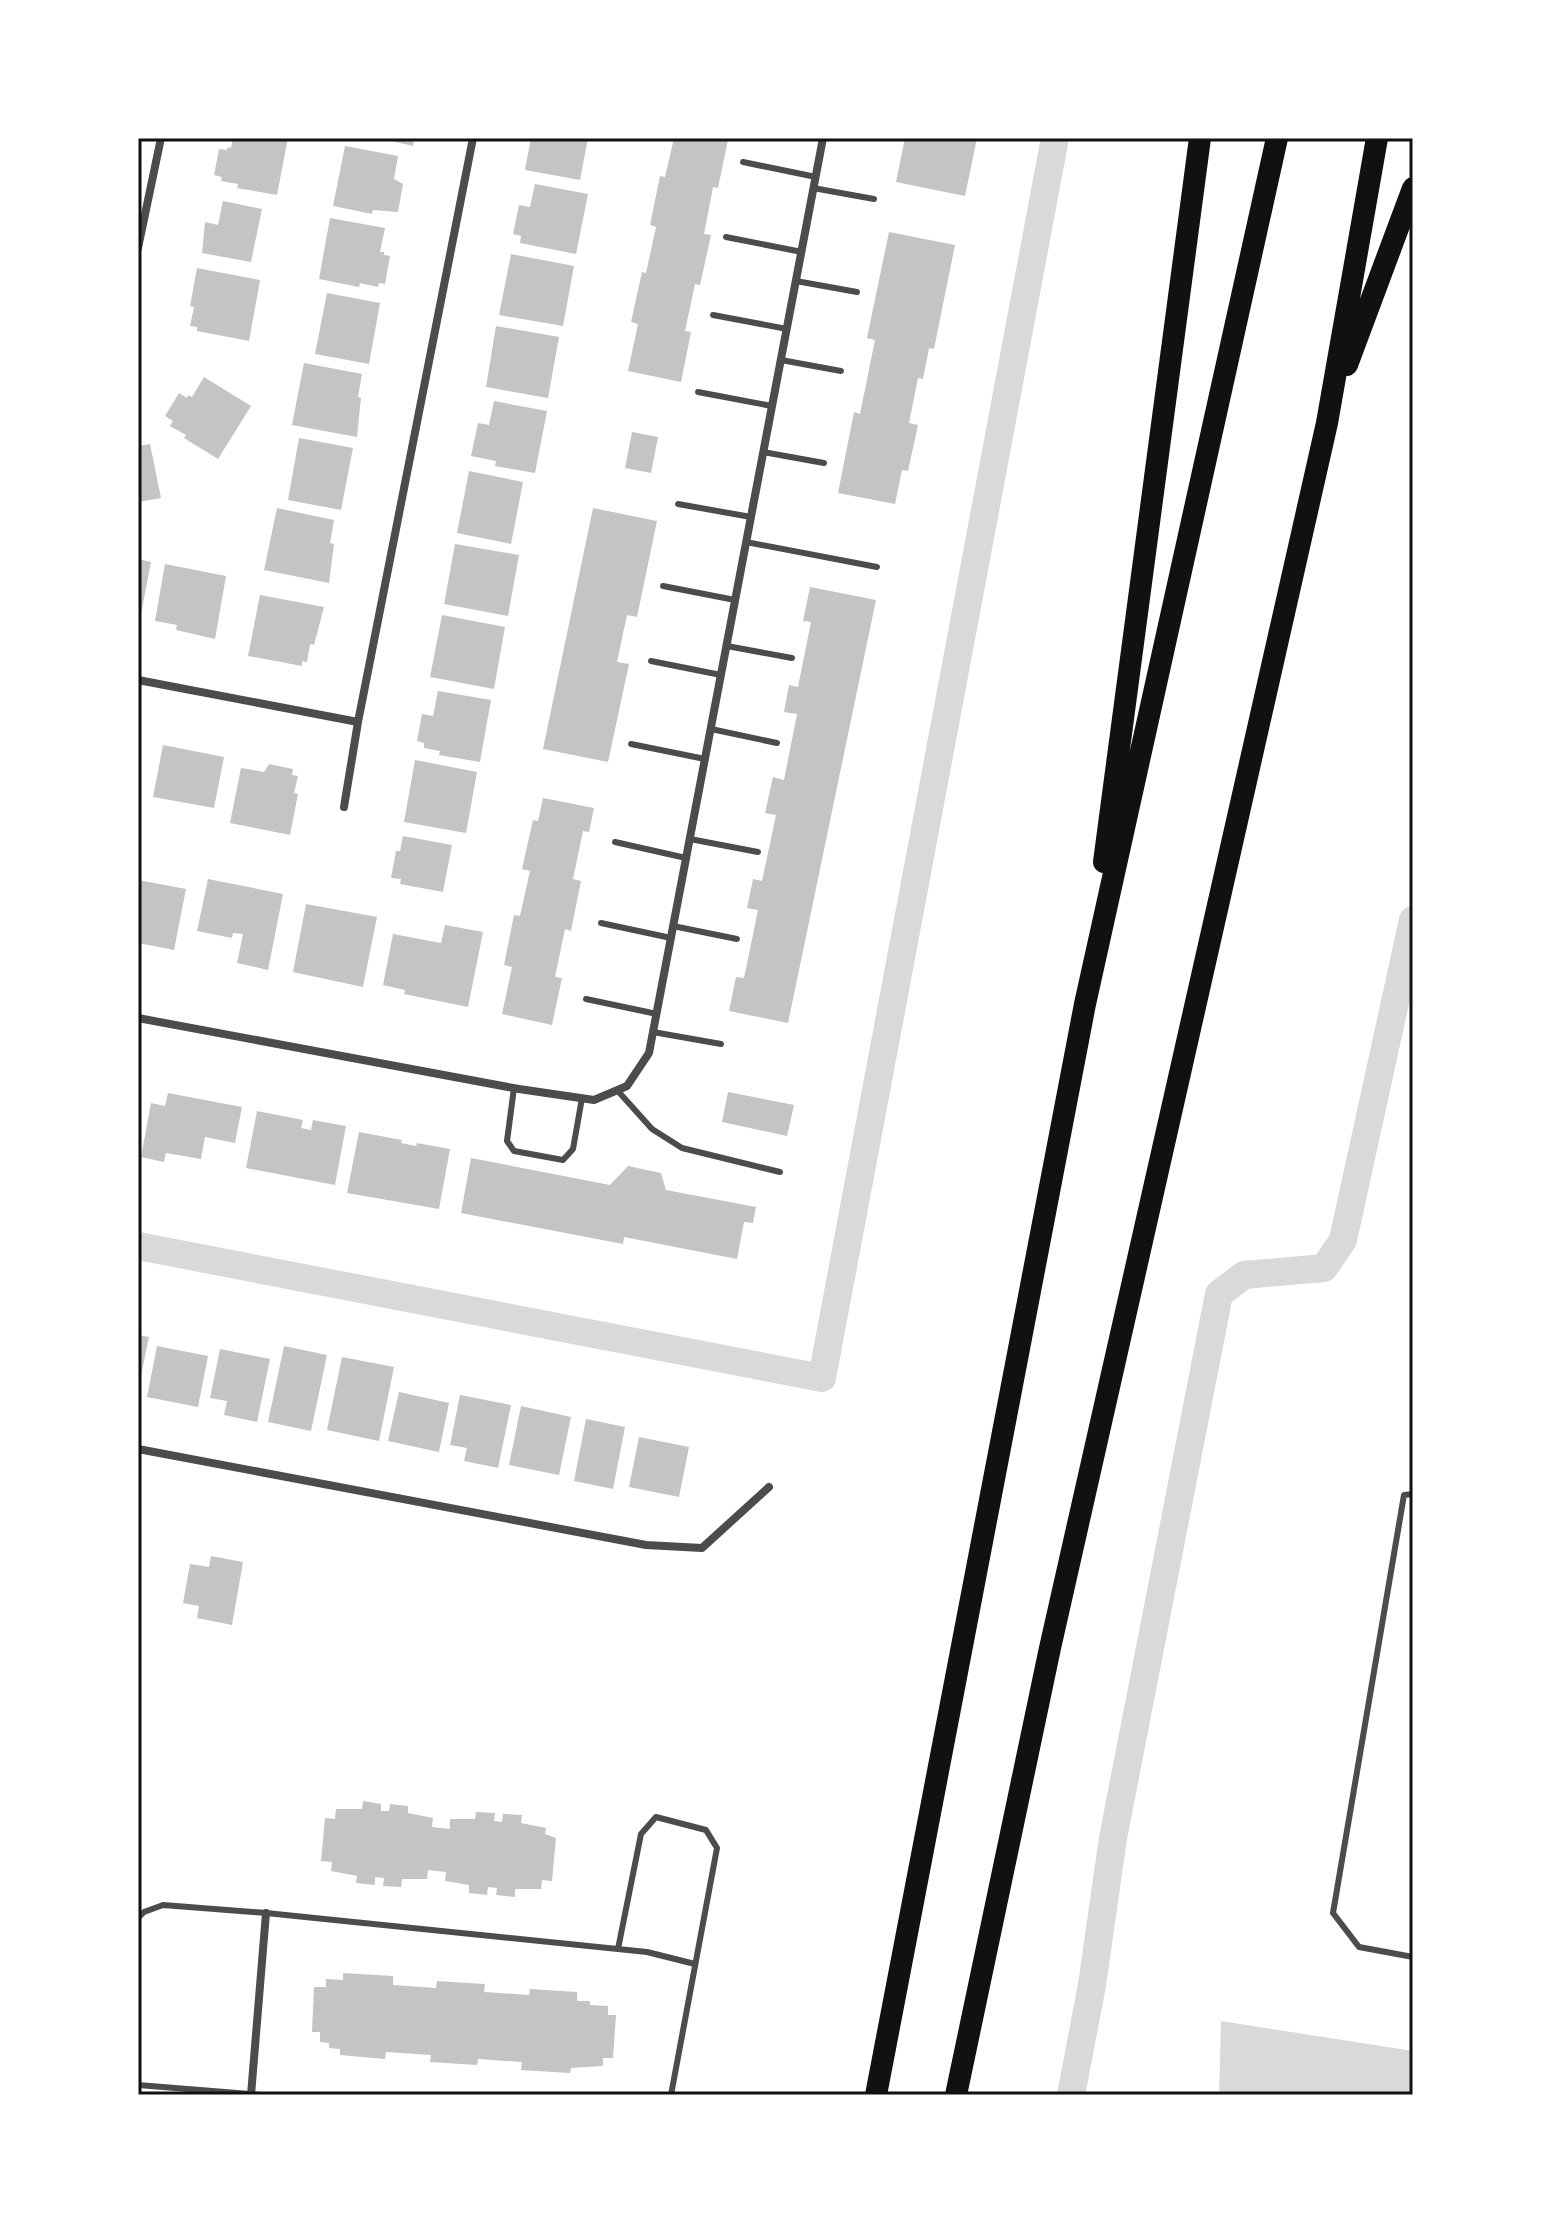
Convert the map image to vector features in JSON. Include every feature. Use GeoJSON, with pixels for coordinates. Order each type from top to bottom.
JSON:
{"type":"FeatureCollection","features":[{"type":"Feature","properties":{"kind":"highway"},"geometry":{"type":"LineString","coordinates":[[1085,1004],[1200,138]]}},
{"type":"Feature","properties":{"kind":"highway"},"geometry":{"type":"LineString","coordinates":[[876,2095],[1085,1004],[1277,138]]}},
{"type":"Feature","properties":{"kind":"highway"},"geometry":{"type":"LineString","coordinates":[[956,2095],[1050,1648],[1327,423],[1377,138]]}},
{"type":"Feature","properties":{"kind":"highway"},"geometry":{"type":"LineString","coordinates":[[1327,423],[1413,188]]}},
{"type":"Feature","properties":{"kind":"street"},"geometry":{"type":"LineString","coordinates":[[138,248],[161,138]]}},
{"type":"Feature","properties":{"kind":"street"},"geometry":{"type":"LineString","coordinates":[[344,807],[473,138]]}},
{"type":"Feature","properties":{"kind":"street"},"geometry":{"type":"LineString","coordinates":[[138,1018],[594,1100],[627,1086],[649,1053],[823,138]]}},
{"type":"Feature","properties":{"kind":"street"},"geometry":{"type":"LineString","coordinates":[[138,680],[358,722]]}},
{"type":"Feature","properties":{"kind":"street"},"geometry":{"type":"LineString","coordinates":[[138,1449],[646,1545],[702,1548],[769,1487]]}},
{"type":"Feature","properties":{"kind":"street"},"geometry":{"type":"LineString","coordinates":[[251,2095],[266,1913]]}},
{"type":"Feature","properties":{"kind":"lane"},"geometry":{"type":"LineString","coordinates":[[743,162],[816,177]]}},
{"type":"Feature","properties":{"kind":"lane"},"geometry":{"type":"LineString","coordinates":[[813,188],[874,199]]}},
{"type":"Feature","properties":{"kind":"lane"},"geometry":{"type":"LineString","coordinates":[[726,237],[802,252]]}},
{"type":"Feature","properties":{"kind":"lane"},"geometry":{"type":"LineString","coordinates":[[796,281],[857,292]]}},
{"type":"Feature","properties":{"kind":"lane"},"geometry":{"type":"LineString","coordinates":[[713,315],[787,329]]}},
{"type":"Feature","properties":{"kind":"lane"},"geometry":{"type":"LineString","coordinates":[[781,360],[841,371]]}},
{"type":"Feature","properties":{"kind":"lane"},"geometry":{"type":"LineString","coordinates":[[698,392],[772,406]]}},
{"type":"Feature","properties":{"kind":"lane"},"geometry":{"type":"LineString","coordinates":[[763,452],[824,463]]}},
{"type":"Feature","properties":{"kind":"lane"},"geometry":{"type":"LineString","coordinates":[[678,504],[751,517]]}},
{"type":"Feature","properties":{"kind":"lane"},"geometry":{"type":"LineString","coordinates":[[746,542],[877,567]]}},
{"type":"Feature","properties":{"kind":"lane"},"geometry":{"type":"LineString","coordinates":[[663,586],[735,600]]}},
{"type":"Feature","properties":{"kind":"lane"},"geometry":{"type":"LineString","coordinates":[[727,646],[792,658]]}},
{"type":"Feature","properties":{"kind":"lane"},"geometry":{"type":"LineString","coordinates":[[651,661],[721,675]]}},
{"type":"Feature","properties":{"kind":"lane"},"geometry":{"type":"LineString","coordinates":[[711,729],[777,743]]}},
{"type":"Feature","properties":{"kind":"lane"},"geometry":{"type":"LineString","coordinates":[[631,744],[705,759]]}},
{"type":"Feature","properties":{"kind":"lane"},"geometry":{"type":"LineString","coordinates":[[690,839],[758,852]]}},
{"type":"Feature","properties":{"kind":"lane"},"geometry":{"type":"LineString","coordinates":[[615,842],[686,858]]}},
{"type":"Feature","properties":{"kind":"lane"},"geometry":{"type":"LineString","coordinates":[[601,923],[671,938]]}},
{"type":"Feature","properties":{"kind":"lane"},"geometry":{"type":"LineString","coordinates":[[673,926],[737,939]]}},
{"type":"Feature","properties":{"kind":"lane"},"geometry":{"type":"LineString","coordinates":[[586,999],[657,1014]]}},
{"type":"Feature","properties":{"kind":"lane"},"geometry":{"type":"LineString","coordinates":[[653,1032],[721,1044]]}},
{"type":"Feature","properties":{"kind":"lane"},"geometry":{"type":"LineString","coordinates":[[514,1088],[507,1141],[514,1151],[563,1160],[573,1149],[582,1098]]}},
{"type":"Feature","properties":{"kind":"lane"},"geometry":{"type":"LineString","coordinates":[[617,1090],[652,1129],[682,1148],[780,1172]]}},
{"type":"Feature","properties":{"kind":"lane"},"geometry":{"type":"LineString","coordinates":[[1413,1494],[1404,1495],[1333,1913],[1359,1947],[1413,1957]]}},
{"type":"Feature","properties":{"kind":"lane"},"geometry":{"type":"LineString","coordinates":[[618,1949],[641,1834],[656,1817],[706,1830],[717,1848],[671,2095]]}},
{"type":"Feature","properties":{"kind":"lane"},"geometry":{"type":"LineString","coordinates":[[138,1918],[144,1912],[163,1905],[266,1913],[647,1952],[695,1964]]}},
{"type":"Feature","properties":{"kind":"lane"},"geometry":{"type":"LineString","coordinates":[[138,2085],[261,2095]]}},
{"type":"Feature","properties":{"kind":"shaded area"},"geometry":{"type":"Polygon","coordinates":[[[1221,2021],[1413,2051],[1413,2095],[1219,2095],[1221,2021]]]}},
{"type":"Feature","properties":{"kind":"building"},"geometry":{"type":"Polygon","coordinates":[[[233,138],[288,138],[277,195],[237,188],[238,184],[221,181],[222,177],[214,175],[219,149],[231,148],[233,138]]]}},
{"type":"Feature","properties":{"kind":"building"},"geometry":{"type":"Polygon","coordinates":[[[378,138],[414,138],[413,146],[378,138]]]}},
{"type":"Feature","properties":{"kind":"building"},"geometry":{"type":"Polygon","coordinates":[[[531,138],[588,138],[580,180],[525,170],[531,138]]]}},
{"type":"Feature","properties":{"kind":"building"},"geometry":{"type":"Polygon","coordinates":[[[674,138],[728,140],[718,188],[713,187],[704,234],[711,235],[700,285],[695,284],[685,331],[691,332],[681,382],[628,371],[638,324],[631,322],[656,227],[650,225],[660,176],[665,177],[674,138]]]}},
{"type":"Feature","properties":{"kind":"building"},"geometry":{"type":"Polygon","coordinates":[[[905,138],[977,138],[965,196],[896,182],[905,138]]]}},
{"type":"Feature","properties":{"kind":"building"},"geometry":{"type":"Polygon","coordinates":[[[345,146],[398,156],[394,179],[403,184],[398,212],[373,210],[372,214],[333,206],[345,146]]]}},
{"type":"Feature","properties":{"kind":"building"},"geometry":{"type":"Polygon","coordinates":[[[535,184],[588,194],[576,254],[520,243],[521,236],[513,234],[519,205],[530,207],[535,184]]]}},
{"type":"Feature","properties":{"kind":"building"},"geometry":{"type":"Polygon","coordinates":[[[223,201],[262,209],[251,262],[202,253],[205,222],[218,225],[223,201]]]}},
{"type":"Feature","properties":{"kind":"building"},"geometry":{"type":"Polygon","coordinates":[[[330,218],[385,228],[380,252],[390,256],[385,284],[379,283],[378,287],[360,283],[359,287],[319,279],[330,218]]]}},
{"type":"Feature","properties":{"kind":"building"},"geometry":{"type":"Polygon","coordinates":[[[889,232],[955,245],[934,349],[929,348],[923,379],[918,378],[909,423],[918,425],[908,471],[902,470],[895,504],[838,493],[854,412],[860,414],[875,340],[867,338],[889,232]]]}},
{"type":"Feature","properties":{"kind":"building"},"geometry":{"type":"Polygon","coordinates":[[[511,254],[574,266],[563,326],[499,315],[511,254]]]}},
{"type":"Feature","properties":{"kind":"building"},"geometry":{"type":"Polygon","coordinates":[[[197,268],[260,280],[249,341],[197,331],[197,327],[190,326],[197,268]]]}},
{"type":"Feature","properties":{"kind":"building"},"geometry":{"type":"Polygon","coordinates":[[[327,293],[380,303],[369,364],[315,354],[327,293]]]}},
{"type":"Feature","properties":{"kind":"building"},"geometry":{"type":"Polygon","coordinates":[[[496,326],[559,337],[548,398],[486,387],[496,326]]]}},
{"type":"Feature","properties":{"kind":"building"},"geometry":{"type":"Polygon","coordinates":[[[304,363],[362,374],[357,437],[292,425],[304,363]]]}},
{"type":"Feature","properties":{"kind":"building"},"geometry":{"type":"Polygon","coordinates":[[[204,377],[251,406],[218,459],[184,438],[186,435],[170,426],[173,421],[165,416],[179,393],[187,398],[188,395],[192,397],[204,377]]]}},
{"type":"Feature","properties":{"kind":"building"},"geometry":{"type":"Polygon","coordinates":[[[494,401],[547,411],[535,473],[495,466],[496,461],[471,456],[478,423],[489,425],[494,401]]]}},
{"type":"Feature","properties":{"kind":"building"},"geometry":{"type":"Polygon","coordinates":[[[632,432],[658,437],[651,473],[625,468],[632,432]]]}},
{"type":"Feature","properties":{"kind":"building"},"geometry":{"type":"Polygon","coordinates":[[[299,438],[353,448],[341,510],[288,500],[299,438]]]}},
{"type":"Feature","properties":{"kind":"building"},"geometry":{"type":"Polygon","coordinates":[[[150,444],[161,498],[138,502],[138,446],[150,444]]]}},
{"type":"Feature","properties":{"kind":"building"},"geometry":{"type":"Polygon","coordinates":[[[469,471],[523,482],[511,544],[457,533],[469,471]]]}},
{"type":"Feature","properties":{"kind":"building"},"geometry":{"type":"Polygon","coordinates":[[[277,508],[334,520],[329,583],[264,570],[277,508]]]}},
{"type":"Feature","properties":{"kind":"building"},"geometry":{"type":"Polygon","coordinates":[[[593,508],[657,521],[637,617],[627,615],[617,662],[629,664],[608,762],[543,749],[593,508]]]}},
{"type":"Feature","properties":{"kind":"building"},"geometry":{"type":"Polygon","coordinates":[[[455,544],[519,555],[508,616],[444,604],[455,544]]]}},
{"type":"Feature","properties":{"kind":"building"},"geometry":{"type":"Polygon","coordinates":[[[138,559],[151,562],[141,614],[138,614],[138,559]]]}},
{"type":"Feature","properties":{"kind":"building"},"geometry":{"type":"Polygon","coordinates":[[[165,564],[226,576],[215,639],[176,630],[177,625],[155,621],[165,564]]]}},
{"type":"Feature","properties":{"kind":"building"},"geometry":{"type":"Polygon","coordinates":[[[810,587],[876,600],[788,1023],[729,1011],[736,977],[744,978],[758,910],[747,908],[753,879],[762,881],[776,815],[765,813],[773,777],[784,780],[797,714],[784,712],[789,685],[798,687],[811,622],[803,621],[810,587]]]}},
{"type":"Feature","properties":{"kind":"building"},"geometry":{"type":"Polygon","coordinates":[[[260,595],[324,607],[314,645],[310,644],[307,662],[302,661],[302,666],[248,656],[260,595]]]}},
{"type":"Feature","properties":{"kind":"building"},"geometry":{"type":"Polygon","coordinates":[[[442,615],[505,627],[494,689],[430,677],[442,615]]]}},
{"type":"Feature","properties":{"kind":"building"},"geometry":{"type":"Polygon","coordinates":[[[438,691],[491,700],[480,762],[439,755],[440,751],[424,748],[424,743],[417,741],[422,714],[433,716],[438,691]]]}},
{"type":"Feature","properties":{"kind":"building"},"geometry":{"type":"Polygon","coordinates":[[[163,745],[224,757],[214,808],[153,797],[163,745]]]}},
{"type":"Feature","properties":{"kind":"building"},"geometry":{"type":"Polygon","coordinates":[[[415,760],[477,772],[466,833],[404,822],[415,760]]]}},
{"type":"Feature","properties":{"kind":"building"},"geometry":{"type":"Polygon","coordinates":[[[269,764],[293,769],[292,775],[298,776],[294,793],[298,794],[290,835],[230,823],[241,768],[264,772],[269,764]]]}},
{"type":"Feature","properties":{"kind":"building"},"geometry":{"type":"Polygon","coordinates":[[[543,798],[594,808],[589,832],[583,831],[573,879],[581,881],[571,931],[565,929],[555,977],[562,978],[552,1025],[502,1014],[512,967],[504,965],[514,915],[520,916],[530,871],[522,869],[533,820],[538,821],[543,798]]]}},
{"type":"Feature","properties":{"kind":"building"},"geometry":{"type":"Polygon","coordinates":[[[403,836],[452,845],[443,892],[400,884],[401,879],[391,878],[396,851],[400,851],[403,836]]]}},
{"type":"Feature","properties":{"kind":"building"},"geometry":{"type":"Polygon","coordinates":[[[208,879],[283,894],[268,970],[237,963],[243,934],[233,933],[232,938],[197,931],[208,879]]]}},
{"type":"Feature","properties":{"kind":"building"},"geometry":{"type":"Polygon","coordinates":[[[138,880],[186,889],[174,950],[138,943],[138,880]]]}},
{"type":"Feature","properties":{"kind":"building"},"geometry":{"type":"Polygon","coordinates":[[[306,904],[377,917],[363,987],[293,972],[306,904]]]}},
{"type":"Feature","properties":{"kind":"building"},"geometry":{"type":"Polygon","coordinates":[[[445,925],[483,932],[468,1007],[404,994],[405,990],[383,985],[393,934],[441,943],[445,925]]]}},
{"type":"Feature","properties":{"kind":"building"},"geometry":{"type":"Polygon","coordinates":[[[728,1092],[794,1105],[787,1136],[722,1122],[728,1092]]]}},
{"type":"Feature","properties":{"kind":"building"},"geometry":{"type":"Polygon","coordinates":[[[168,1093],[242,1107],[235,1143],[205,1137],[201,1159],[166,1153],[164,1162],[141,1157],[151,1103],[165,1106],[168,1093]]]}},
{"type":"Feature","properties":{"kind":"building"},"geometry":{"type":"Polygon","coordinates":[[[257,1111],[303,1120],[301,1128],[311,1130],[313,1120],[346,1126],[335,1185],[246,1168],[257,1111]]]}},
{"type":"Feature","properties":{"kind":"building"},"geometry":{"type":"Polygon","coordinates":[[[359,1132],[402,1140],[401,1143],[416,1146],[417,1143],[450,1149],[439,1209],[347,1193],[359,1132]]]}},
{"type":"Feature","properties":{"kind":"building"},"geometry":{"type":"Polygon","coordinates":[[[471,1158],[610,1185],[628,1166],[661,1173],[666,1190],[756,1207],[753,1223],[744,1222],[737,1259],[624,1237],[623,1244],[461,1213],[471,1158]]]}},
{"type":"Feature","properties":{"kind":"building"},"geometry":{"type":"Polygon","coordinates":[[[138,1335],[149,1337],[139,1385],[138,1385],[138,1335]]]}},
{"type":"Feature","properties":{"kind":"building"},"geometry":{"type":"Polygon","coordinates":[[[157,1346],[208,1356],[198,1407],[147,1397],[157,1346]]]}},
{"type":"Feature","properties":{"kind":"building"},"geometry":{"type":"Polygon","coordinates":[[[284,1346],[327,1355],[311,1431],[268,1422],[284,1346]]]}},
{"type":"Feature","properties":{"kind":"building"},"geometry":{"type":"Polygon","coordinates":[[[220,1349],[270,1359],[257,1422],[224,1415],[227,1401],[210,1398],[220,1349]]]}},
{"type":"Feature","properties":{"kind":"building"},"geometry":{"type":"Polygon","coordinates":[[[342,1357],[394,1367],[379,1441],[327,1430],[342,1357]]]}},
{"type":"Feature","properties":{"kind":"building"},"geometry":{"type":"Polygon","coordinates":[[[399,1392],[449,1403],[439,1452],[388,1441],[399,1392]]]}},
{"type":"Feature","properties":{"kind":"building"},"geometry":{"type":"Polygon","coordinates":[[[460,1395],[511,1405],[498,1468],[464,1461],[467,1448],[450,1445],[460,1395]]]}},
{"type":"Feature","properties":{"kind":"building"},"geometry":{"type":"Polygon","coordinates":[[[521,1406],[571,1417],[559,1475],[509,1465],[521,1406]]]}},
{"type":"Feature","properties":{"kind":"building"},"geometry":{"type":"Polygon","coordinates":[[[586,1419],[625,1427],[613,1489],[574,1481],[586,1419]]]}},
{"type":"Feature","properties":{"kind":"building"},"geometry":{"type":"Polygon","coordinates":[[[639,1437],[689,1447],[679,1497],[629,1487],[639,1437]]]}},
{"type":"Feature","properties":{"kind":"building"},"geometry":{"type":"Polygon","coordinates":[[[211,1556],[243,1562],[232,1625],[197,1618],[199,1606],[183,1603],[190,1564],[209,1567],[211,1556]]]}},
{"type":"Feature","properties":{"kind":"building"},"geometry":{"type":"Polygon","coordinates":[[[363,1801],[381,1804],[381,1811],[389,1811],[390,1804],[408,1806],[408,1813],[433,1818],[432,1827],[450,1829],[450,1819],[475,1819],[476,1812],[495,1813],[494,1821],[502,1822],[503,1814],[522,1815],[521,1823],[546,1828],[545,1834],[556,1838],[552,1881],[542,1880],[541,1889],[515,1889],[515,1897],[496,1895],[497,1888],[488,1887],[487,1895],[469,1893],[469,1885],[445,1881],[446,1872],[428,1870],[427,1879],[402,1879],[401,1887],[383,1886],[384,1878],[375,1877],[375,1885],[356,1883],[357,1876],[331,1871],[332,1862],[321,1861],[325,1818],[335,1819],[336,1809],[362,1809],[363,1801]]]}},
{"type":"Feature","properties":{"kind":"building"},"geometry":{"type":"Polygon","coordinates":[[[343,1973],[393,1976],[393,1985],[436,1988],[437,1981],[485,1984],[484,1992],[529,1995],[530,1989],[577,1992],[577,2001],[608,2006],[608,2015],[616,2015],[613,2058],[603,2058],[603,2066],[571,2068],[570,2073],[521,2070],[522,2062],[478,2059],[477,2065],[430,2062],[431,2055],[386,2052],[385,2059],[340,2055],[340,2049],[329,2048],[329,2043],[320,2042],[320,2032],[312,2032],[314,1987],[326,1987],[326,1979],[343,1980],[343,1973]]]}},
{"type":"Feature","properties":{"kind":"waterway"},"geometry":{"type":"LineString","coordinates":[[138,1246],[822,1378],[1055,138]]}},
{"type":"Feature","properties":{"kind":"waterway"},"geometry":{"type":"LineString","coordinates":[[1071,2095],[1092,1985],[1113,1838],[1219,1294],[1244,1275],[1324,1268],[1343,1240],[1413,920]]}}]}
